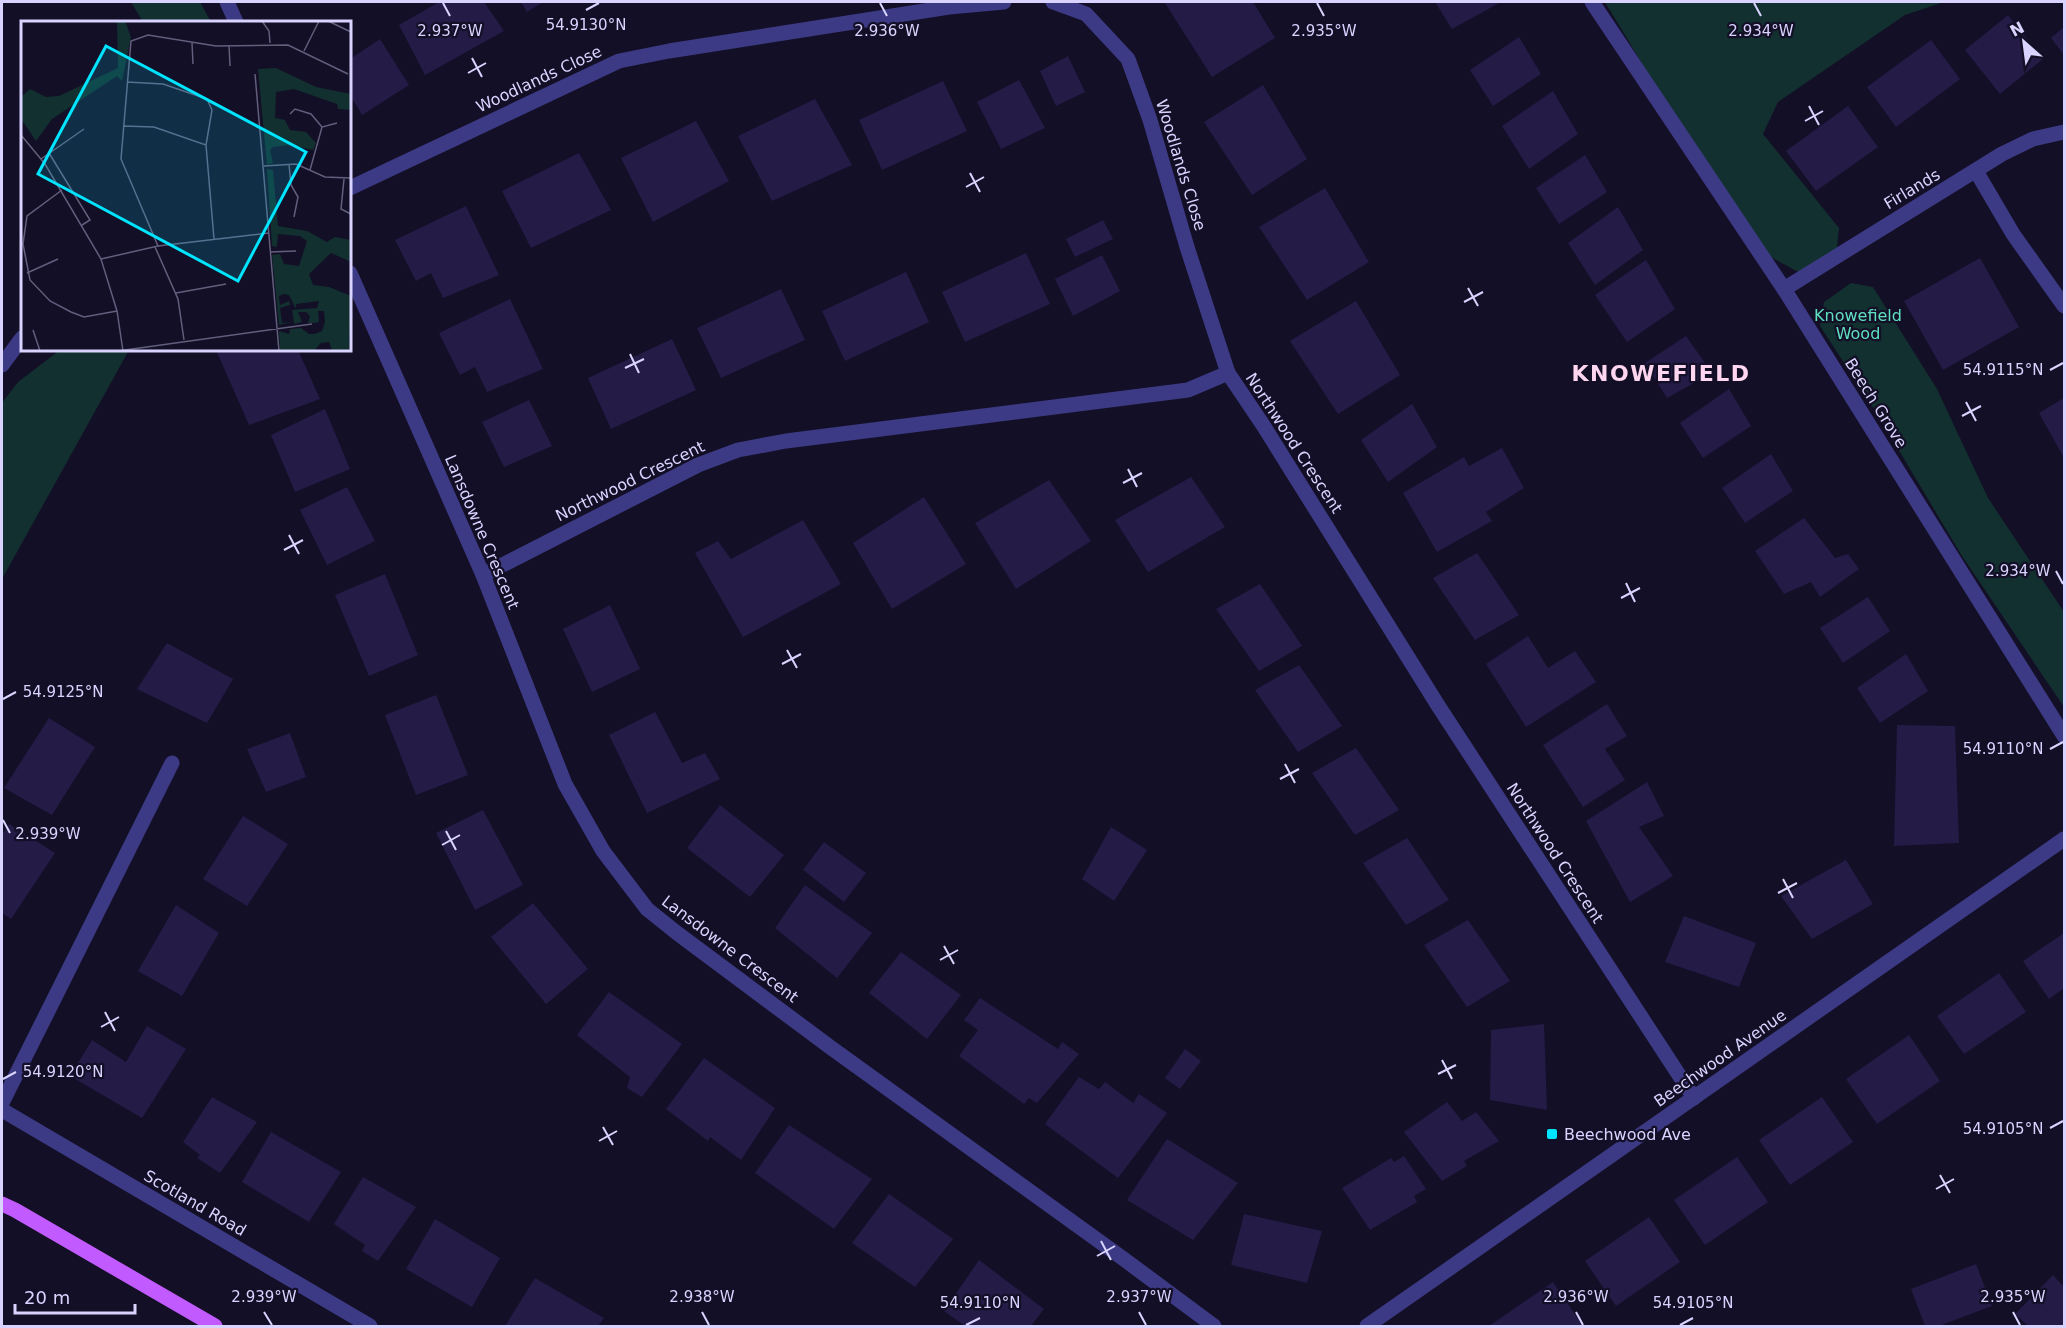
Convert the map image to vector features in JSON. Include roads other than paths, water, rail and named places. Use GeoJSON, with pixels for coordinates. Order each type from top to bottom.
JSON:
{"type":"FeatureCollection","features":[{"type":"Feature","properties":{"kind":"main road"},"geometry":{"type":"LineString","coordinates":[[2,1204],[216,1326]]}},
{"type":"Feature","properties":{"kind":"street"},"geometry":{"type":"LineString","coordinates":[[227,2],[236,21]]}},
{"type":"Feature","properties":{"kind":"street","name":"Woodlands Close"},"geometry":{"type":"LineString","coordinates":[[351,188],[619,61],[949,6],[1004,2]]}},
{"type":"Feature","properties":{"kind":"street","name":"Woodlands Close"},"geometry":{"type":"LineString","coordinates":[[1053,2],[1086,14],[1128,59],[1150,120],[1187,247],[1228,373]]}},
{"type":"Feature","properties":{"kind":"street","name":"Beech Grove"},"geometry":{"type":"LineString","coordinates":[[1592,2],[1784,289],[2064,736]]}},
{"type":"Feature","properties":{"kind":"street","name":"Firlands"},"geometry":{"type":"LineString","coordinates":[[1784,289],[2002,154],[2033,139],[2064,132]]}},
{"type":"Feature","properties":{"kind":"street"},"geometry":{"type":"LineString","coordinates":[[1976,171],[2013,234],[2064,306]]}},
{"type":"Feature","properties":{"kind":"street","name":"Lansdowne Crescent"},"geometry":{"type":"LineString","coordinates":[[351,275],[483,575],[565,784],[603,851],[647,909],[830,1047],[1214,1326]]}},
{"type":"Feature","properties":{"kind":"street"},"geometry":{"type":"LineString","coordinates":[[2,365],[21,339]]}},
{"type":"Feature","properties":{"kind":"street","name":"Northwood Crescent"},"geometry":{"type":"LineString","coordinates":[[483,575],[698,465],[738,450],[786,441],[1188,390],[1228,373],[1263,425],[1438,707],[1694,1098]]}},
{"type":"Feature","properties":{"kind":"street"},"geometry":{"type":"LineString","coordinates":[[2,1103],[172,763]]}},
{"type":"Feature","properties":{"kind":"street","name":"Beechwood Avenue"},"geometry":{"type":"LineString","coordinates":[[1367,1326],[2064,839]]}},
{"type":"Feature","properties":{"kind":"street","name":"Scotland Road"},"geometry":{"type":"LineString","coordinates":[[2,1110],[370,1326]]}},
{"type":"Feature","properties":{"kind":"place","name":"Beechwood Ave"},"geometry":{"type":"Point","coordinates":[1552,1134]}},
{"type":"Feature","properties":{"kind":"district","name":"KNOWEFIELD"},"geometry":{"type":"Point","coordinates":[1661,373]}},
{"type":"Feature","properties":{"kind":"park label","name":"Knowefield Wood"},"geometry":{"type":"Point","coordinates":[1858,324]}}]}
